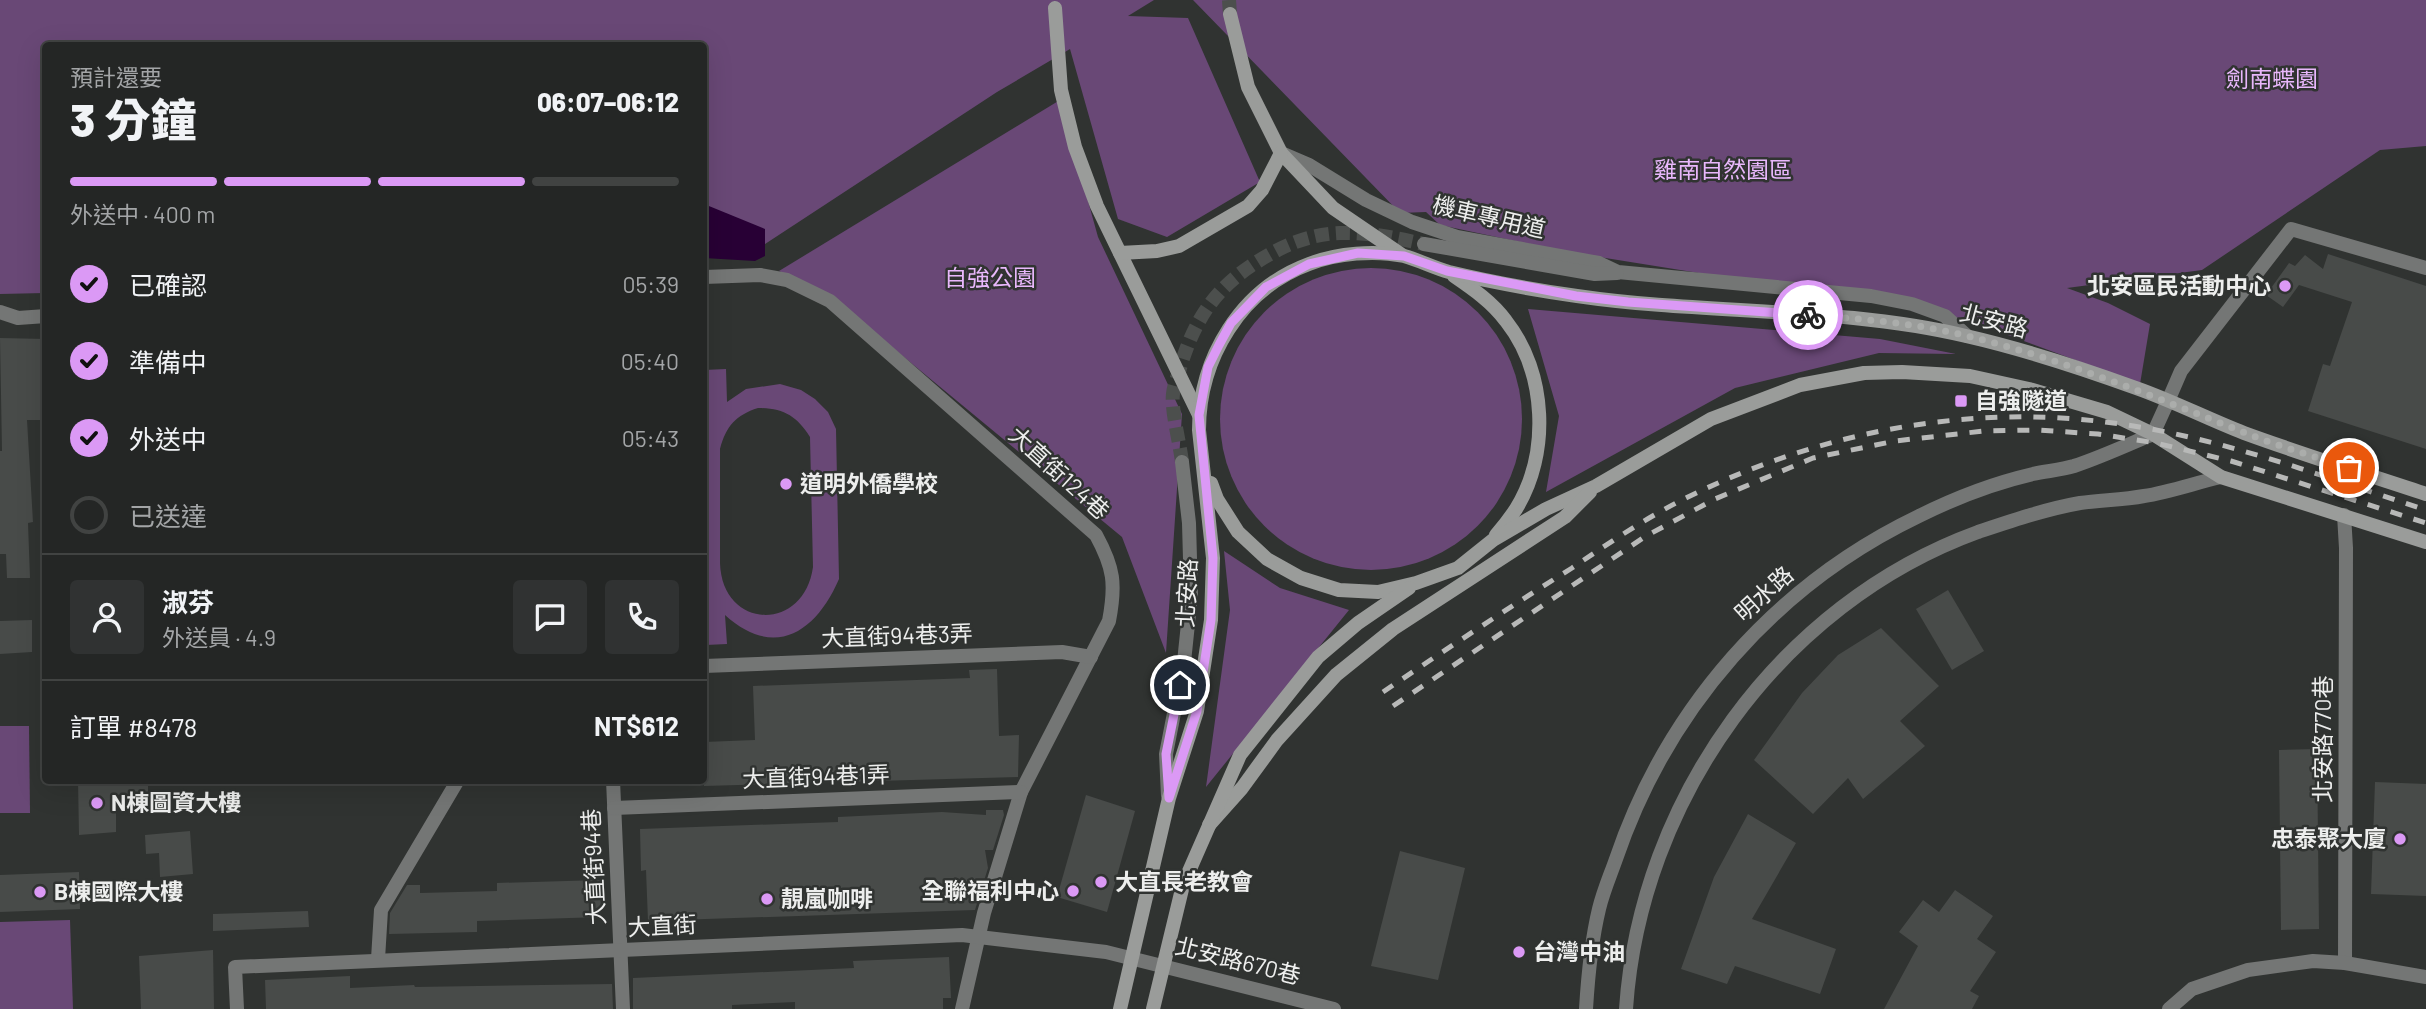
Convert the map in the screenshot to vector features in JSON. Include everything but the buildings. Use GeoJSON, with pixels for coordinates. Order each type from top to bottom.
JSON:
{"type":"FeatureCollection","features":[{"type":"Feature","properties":{"kind":"main road"},"geometry":{"type":"LineString","coordinates":[[1055,8],[1061,90],[1075,148],[1097,206],[1199,415]]}},
{"type":"Feature","properties":{"kind":"main road"},"geometry":{"type":"LineString","coordinates":[[1230,14],[1248,87],[1281,153],[1333,208],[1404,256]]}},
{"type":"Feature","properties":{"kind":"main road"},"geometry":{"type":"LineString","coordinates":[[1120,253],[1157,251],[1180,246],[1248,206],[1262,190],[1281,153]]}},
{"type":"Feature","properties":{"kind":"main road","name":"北安路"},"geometry":{"type":"LineString","coordinates":[[1120,1009],[1169,798],[1197,711],[1211,620],[1213,558],[1199,415],[1208,367],[1231,323],[1266,287],[1309,264],[1358,253],[1404,256],[1447,271],[1576,296],[1848,318],[1911,325],[1967,336],[2138,389],[2246,433],[2426,494]]}},
{"type":"Feature","properties":{"kind":"main road","name":"北安路"},"geometry":{"type":"LineString","coordinates":[[1447,271],[1480,293],[1507,322],[1527,356],[1538,394],[1540,434],[1532,473],[1516,509],[1493,540]]}},
{"type":"Feature","properties":{"kind":"main road","name":"北安路"},"geometry":{"type":"LineString","coordinates":[[1203,462],[1217,499],[1238,532],[1267,559],[1301,578],[1339,590],[1378,592],[1416,583],[1458,568],[1493,540],[1546,509],[1596,486],[1711,419],[1800,386],[1864,373],[1970,376],[2029,389],[2108,412],[2153,434],[2221,477],[2426,542]]}},
{"type":"Feature","properties":{"kind":"main road"},"geometry":{"type":"LineString","coordinates":[[1209,825],[1242,788],[1277,740],[1336,675],[1393,629],[1565,517],[1596,486]]}},
{"type":"Feature","properties":{"kind":"main road","name":"北安路"},"geometry":{"type":"LineString","coordinates":[[1153,1009],[1183,885],[1240,755],[1318,657],[1358,623],[1416,583]]}},
{"type":"Feature","properties":{"kind":"street","name":"機車專用道"},"geometry":{"type":"LineString","coordinates":[[1281,153],[1309,165],[1366,200],[1412,222],[1457,237],[1598,263],[1618,272]]}},
{"type":"Feature","properties":{"kind":"street"},"geometry":{"type":"LineString","coordinates":[[2153,434],[2181,371],[2291,229],[2426,268]]}},
{"type":"Feature","properties":{"kind":"street","name":"機車專用道"},"geometry":{"type":"LineString","coordinates":[[1424,244],[1595,274],[1618,272],[1871,296],[1912,304],[1945,316],[1967,336]]}},
{"type":"Feature","properties":{"kind":"street","name":"大直街124巷"},"geometry":{"type":"LineString","coordinates":[[707,277],[760,275],[787,280],[830,301],[1096,535],[1110,561],[1114,595],[1109,621],[1021,792],[979,936],[962,1009]]}},
{"type":"Feature","properties":{"kind":"street"},"geometry":{"type":"LineString","coordinates":[[0,312],[18,318],[42,316]]}},
{"type":"Feature","properties":{"kind":"street","name":"明水路"},"geometry":{"type":"LineString","coordinates":[[1586,1009],[1588,969],[1599,908],[1624,835],[1654,769],[1681,723],[1710,682],[1753,633],[1798,591],[1855,550],[1918,516],[1969,494],[2032,474],[2073,466],[2153,434]]}},
{"type":"Feature","properties":{"kind":"street"},"geometry":{"type":"LineString","coordinates":[[1169,798],[1166,754],[1184,662],[1191,595],[1189,523],[1182,462]]}},
{"type":"Feature","properties":{"kind":"street"},"geometry":{"type":"LineString","coordinates":[[1626,1009],[1637,923],[1652,871],[1676,813],[1706,758],[1735,715],[1809,634],[1906,565],[1975,533],[2026,516],[2079,503],[2145,496],[2221,477]]}},
{"type":"Feature","properties":{"kind":"street","name":"北安路770巷"},"geometry":{"type":"LineString","coordinates":[[2344,515],[2344,963]]}},
{"type":"Feature","properties":{"kind":"street","name":"大直街94巷3弄"},"geometry":{"type":"LineString","coordinates":[[707,666],[1062,652],[1091,657]]}},
{"type":"Feature","properties":{"kind":"street"},"geometry":{"type":"LineString","coordinates":[[378,959],[381,910],[456,784]]}},
{"type":"Feature","properties":{"kind":"street","name":"大直街94巷"},"geometry":{"type":"LineString","coordinates":[[613,784],[623,1009]]}},
{"type":"Feature","properties":{"kind":"street","name":"大直街94巷1弄"},"geometry":{"type":"LineString","coordinates":[[614,808],[1021,792]]}},
{"type":"Feature","properties":{"kind":"street","name":"大直街"},"geometry":{"type":"LineString","coordinates":[[237,1009],[235,967],[979,936],[1106,952],[1131,958]]}},
{"type":"Feature","properties":{"kind":"street","name":"北安路670巷"},"geometry":{"type":"LineString","coordinates":[[1131,958],[1317,1007],[1334,1009]]}},
{"type":"Feature","properties":{"kind":"street"},"geometry":{"type":"LineString","coordinates":[[2169,1009],[2192,989],[2248,970],[2313,961],[2344,963],[2426,978]]}},
{"type":"Feature","properties":{"kind":"green space"},"geometry":{"type":"Polygon","coordinates":[[[0,0],[1154,0],[1128,16],[1188,18],[1260,182],[1167,237],[1118,219],[1070,49],[997,92],[753,252],[707,255],[707,42],[42,42],[42,293],[0,294],[0,0]]]}},
{"type":"Feature","properties":{"kind":"green space"},"geometry":{"type":"Polygon","coordinates":[[[1193,0],[2426,0],[2426,146],[2380,150],[2202,270],[2067,288],[2108,303],[2150,324],[2140,384],[1936,311],[1568,252],[1440,225],[1426,212],[1400,213],[1193,0]]]}},
{"type":"Feature","properties":{"kind":"green space","name":"自強公園"},"geometry":{"type":"Polygon","coordinates":[[[1060,100],[1098,237],[1182,414],[1166,653],[1122,537],[830,296],[779,271],[1060,100]]]}},
{"type":"Feature","properties":{"kind":"green space"},"geometry":{"type":"Polygon","coordinates":[[[1371,268],[1400,271],[1429,279],[1455,293],[1478,312],[1497,335],[1511,361],[1519,390],[1522,419],[1519,448],[1511,477],[1497,503],[1478,526],[1455,545],[1429,559],[1400,567],[1371,570],[1342,567],[1313,559],[1287,545],[1264,526],[1245,503],[1231,477],[1223,448],[1220,419],[1223,390],[1231,361],[1245,335],[1264,312],[1287,293],[1313,279],[1342,271],[1371,268]]]}},
{"type":"Feature","properties":{"kind":"green space"},"geometry":{"type":"Polygon","coordinates":[[[1528,309],[1880,339],[1956,354],[1879,353],[1735,388],[1546,492],[1559,416],[1528,309]]]}},
{"type":"Feature","properties":{"kind":"green space"},"geometry":{"type":"Polygon","coordinates":[[[726,369],[727,402],[746,389],[780,384],[801,390],[828,412],[836,429],[839,579],[819,613],[806,626],[792,634],[761,636],[743,629],[725,615],[727,644],[707,645],[707,370],[726,369]],[[758,408],[744,414],[733,422],[720,449],[720,563],[724,585],[734,601],[748,611],[764,615],[780,612],[795,604],[807,589],[813,567],[810,437],[800,424],[782,412],[758,408]]]}},
{"type":"Feature","properties":{"kind":"green space"},"geometry":{"type":"Polygon","coordinates":[[[1224,551],[1280,588],[1349,610],[1206,787],[1230,610],[1224,551]]]}},
{"type":"Feature","properties":{"kind":"green space"},"geometry":{"type":"Polygon","coordinates":[[[0,726],[29,726],[30,813],[0,813],[0,726]]]}},
{"type":"Feature","properties":{"kind":"green space"},"geometry":{"type":"Polygon","coordinates":[[[70,920],[73,1009],[0,1009],[0,922],[70,920]]]}},
{"type":"Feature","properties":{"kind":"shaded area"},"geometry":{"type":"Polygon","coordinates":[[[707,205],[765,229],[765,256],[755,261],[707,258],[707,205]]]}},
{"type":"Feature","properties":{"kind":"tunnel"},"geometry":{"type":"LineString","coordinates":[[1229,0],[1230,14]]}},
{"type":"Feature","properties":{"kind":"tunnel"},"geometry":{"type":"LineString","coordinates":[[1182,462],[1173,409],[1174,387],[1195,330],[1214,299],[1226,286],[1274,252],[1297,241],[1314,237],[1361,233],[1424,244]]}},
{"type":"Feature","properties":{"kind":"railway"},"geometry":{"type":"LineString","coordinates":[[1383,692],[1614,540],[1688,497],[1787,456],[1891,429],[1998,417],[2051,417],[2146,428],[2187,436],[2267,458],[2426,510]]}},
{"type":"Feature","properties":{"kind":"railway"},"geometry":{"type":"LineString","coordinates":[[1393,706],[1646,536],[1715,499],[1813,458],[1895,441],[1984,431],[2037,430],[2098,434],[2156,443],[2231,461],[2426,523]]}},
{"type":"Feature","properties":{"kind":"way so far"},"geometry":{"type":"LineString","coordinates":[[1808,315],[1911,325],[1967,336],[2021,351],[2138,389],[2246,433],[2349,468]]}},
{"type":"Feature","properties":{"kind":"place","name":"北安區民活動中心"},"geometry":{"type":"Point","coordinates":[2285,286]}},
{"type":"Feature","properties":{"kind":"place","name":"自強隧道"},"geometry":{"type":"Point","coordinates":[1961,401]}},
{"type":"Feature","properties":{"kind":"place","name":"道明外僑學校"},"geometry":{"type":"Point","coordinates":[786,484]}},
{"type":"Feature","properties":{"kind":"place","name":"N棟圖資大樓"},"geometry":{"type":"Point","coordinates":[97,803]}},
{"type":"Feature","properties":{"kind":"place","name":"忠泰聚大廈"},"geometry":{"type":"Point","coordinates":[2400,839]}},
{"type":"Feature","properties":{"kind":"place","name":"大直長老教會"},"geometry":{"type":"Point","coordinates":[1101,882]}},
{"type":"Feature","properties":{"kind":"place","name":"全聯福利中心"},"geometry":{"type":"Point","coordinates":[1073,891]}},
{"type":"Feature","properties":{"kind":"place","name":"B棟國際大樓"},"geometry":{"type":"Point","coordinates":[40,892]}},
{"type":"Feature","properties":{"kind":"place","name":"靚嵐咖啡"},"geometry":{"type":"Point","coordinates":[767,899]}},
{"type":"Feature","properties":{"kind":"place","name":"台灣中油"},"geometry":{"type":"Point","coordinates":[1519,952]}},
{"type":"Feature","properties":{"kind":"route"},"geometry":{"type":"LineString","coordinates":[[1180,685],[1166,754],[1169,798],[1197,711],[1211,620],[1213,558],[1199,430],[1199,415],[1208,367],[1231,323],[1266,287],[1309,264],[1358,253],[1404,256],[1447,271],[1576,296],[1808,315]]}},
{"type":"Feature","properties":{"kind":"park label","name":"劍南蝶園"},"geometry":{"type":"Point","coordinates":[2272,79]}},
{"type":"Feature","properties":{"kind":"park label","name":"雞南自然園區"},"geometry":{"type":"Point","coordinates":[1723,170]}}]}
